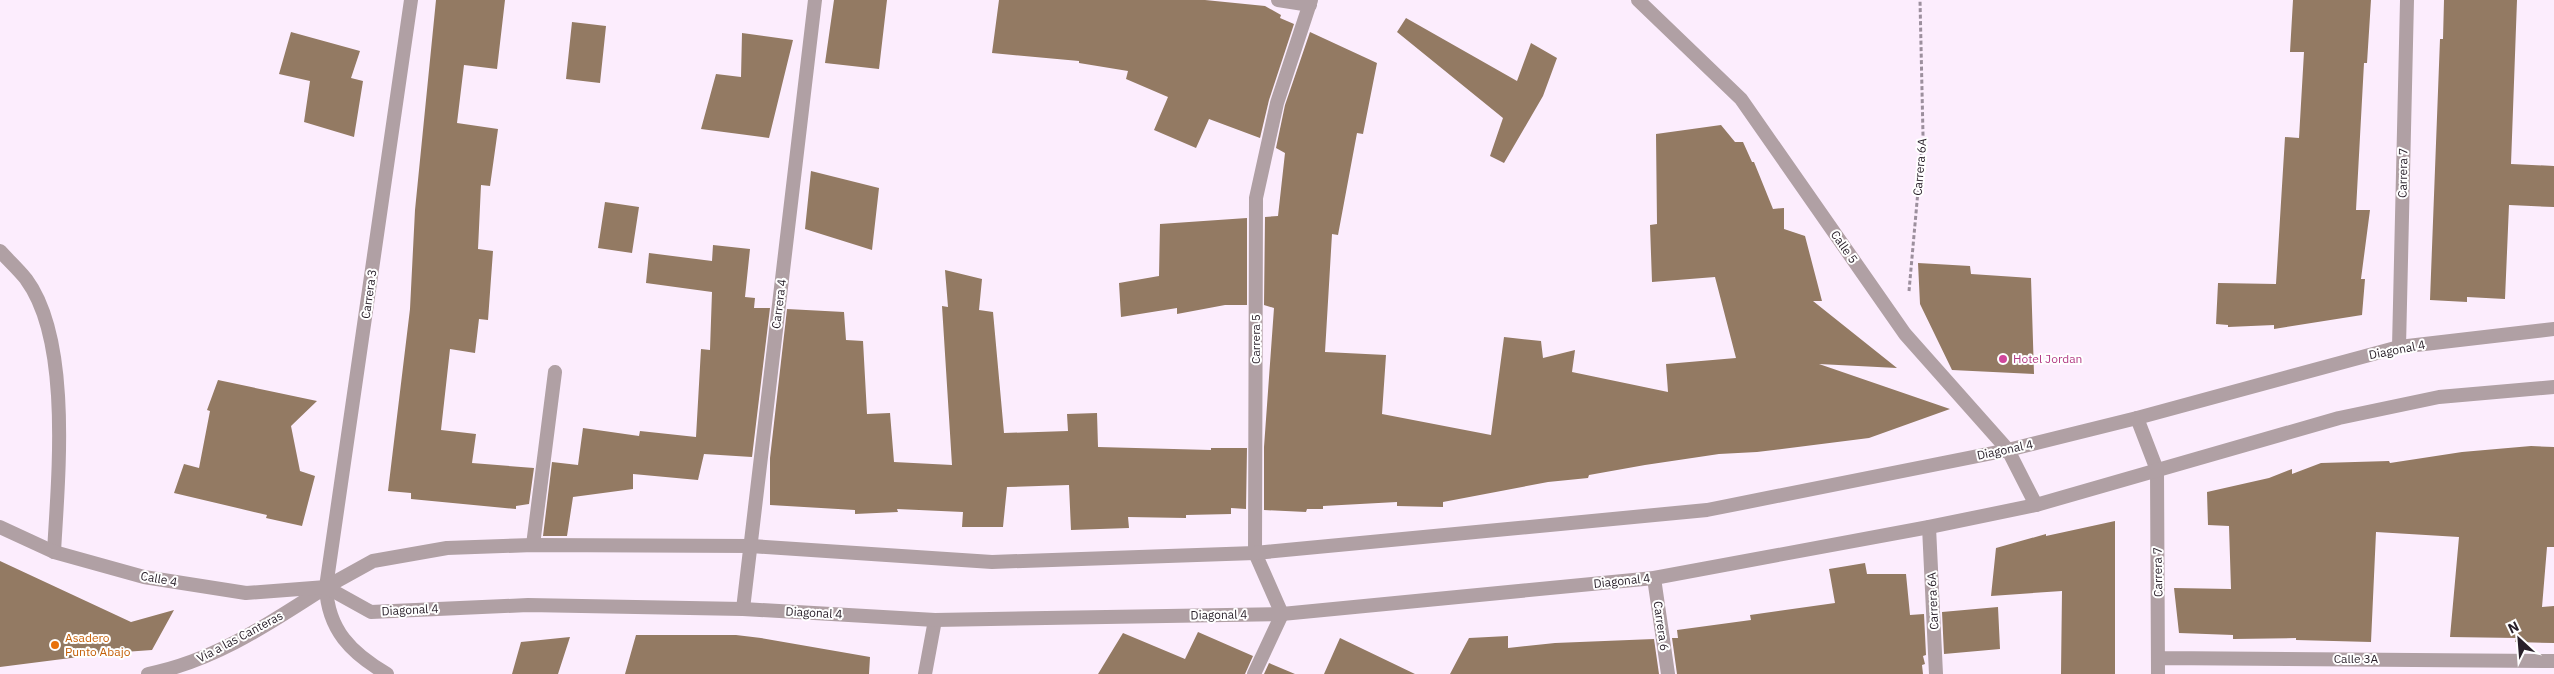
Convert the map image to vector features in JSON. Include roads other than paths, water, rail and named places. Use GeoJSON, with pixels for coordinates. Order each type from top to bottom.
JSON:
{"type":"FeatureCollection","features":[{"type":"Feature","properties":{"kind":"street","name":"Carrera 3"},"geometry":{"type":"LineString","coordinates":[[386,674],[367,662],[339,634],[327,605],[326,587],[411,0]]}},
{"type":"Feature","properties":{"kind":"street","name":"Carrera 4"},"geometry":{"type":"LineString","coordinates":[[743,609],[815,0]]}},
{"type":"Feature","properties":{"kind":"street"},"geometry":{"type":"LineString","coordinates":[[1278,0],[1311,2]]}},
{"type":"Feature","properties":{"kind":"street","name":"Calle 5"},"geometry":{"type":"LineString","coordinates":[[1638,0],[1741,99],[1905,334],[2008,450],[2036,505]]}},
{"type":"Feature","properties":{"kind":"street","name":"Carrera 7"},"geometry":{"type":"LineString","coordinates":[[2399,347],[2407,0]]}},
{"type":"Feature","properties":{"kind":"street","name":"Carrera 5"},"geometry":{"type":"LineString","coordinates":[[1282,614],[1255,553],[1256,198],[1277,103],[1311,2]]}},
{"type":"Feature","properties":{"kind":"street"},"geometry":{"type":"LineString","coordinates":[[0,251],[27,280],[45,317],[52,349],[59,459],[54,552]]}},
{"type":"Feature","properties":{"kind":"street","name":"Diagonal 4"},"geometry":{"type":"LineString","coordinates":[[326,587],[373,561],[447,548],[533,545],[751,546],[992,562],[1255,553],[1707,510],[2008,450],[2137,418],[2399,347],[2554,329]]}},
{"type":"Feature","properties":{"kind":"street"},"geometry":{"type":"LineString","coordinates":[[533,545],[555,372]]}},
{"type":"Feature","properties":{"kind":"street","name":"Diagonal 4"},"geometry":{"type":"LineString","coordinates":[[326,587],[371,612],[528,605],[743,609],[935,620],[1282,614],[1654,578],[1929,527],[2036,505],[2339,418],[2438,397],[2554,387]]}},
{"type":"Feature","properties":{"kind":"street"},"geometry":{"type":"LineString","coordinates":[[2137,418],[2157,470]]}},
{"type":"Feature","properties":{"kind":"street","name":"Carrera 7"},"geometry":{"type":"LineString","coordinates":[[2157,470],[2158,674]]}},
{"type":"Feature","properties":{"kind":"street","name":"Calle 4"},"geometry":{"type":"LineString","coordinates":[[0,527],[54,552],[144,577],[246,592],[326,587]]}},
{"type":"Feature","properties":{"kind":"street","name":"Carrera 6A"},"geometry":{"type":"LineString","coordinates":[[1929,527],[1936,674]]}},
{"type":"Feature","properties":{"kind":"street","name":"Carrera 6"},"geometry":{"type":"LineString","coordinates":[[1654,578],[1668,674]]}},
{"type":"Feature","properties":{"kind":"street","name":"Vía a las Canteras"},"geometry":{"type":"LineString","coordinates":[[148,674],[169,670],[203,658],[262,628],[326,587]]}},
{"type":"Feature","properties":{"kind":"street"},"geometry":{"type":"LineString","coordinates":[[1254,674],[1282,614]]}},
{"type":"Feature","properties":{"kind":"street"},"geometry":{"type":"LineString","coordinates":[[925,674],[935,620]]}},
{"type":"Feature","properties":{"kind":"street","name":"Calle 3A"},"geometry":{"type":"LineString","coordinates":[[2159,658],[2554,661]]}},
{"type":"Feature","properties":{"kind":"place","name":"Hotel Jordan"},"geometry":{"type":"Point","coordinates":[2003,359]}},
{"type":"Feature","properties":{"kind":"place","name":"Asadero Punto Abajo"},"geometry":{"type":"Point","coordinates":[55,645]}}]}
